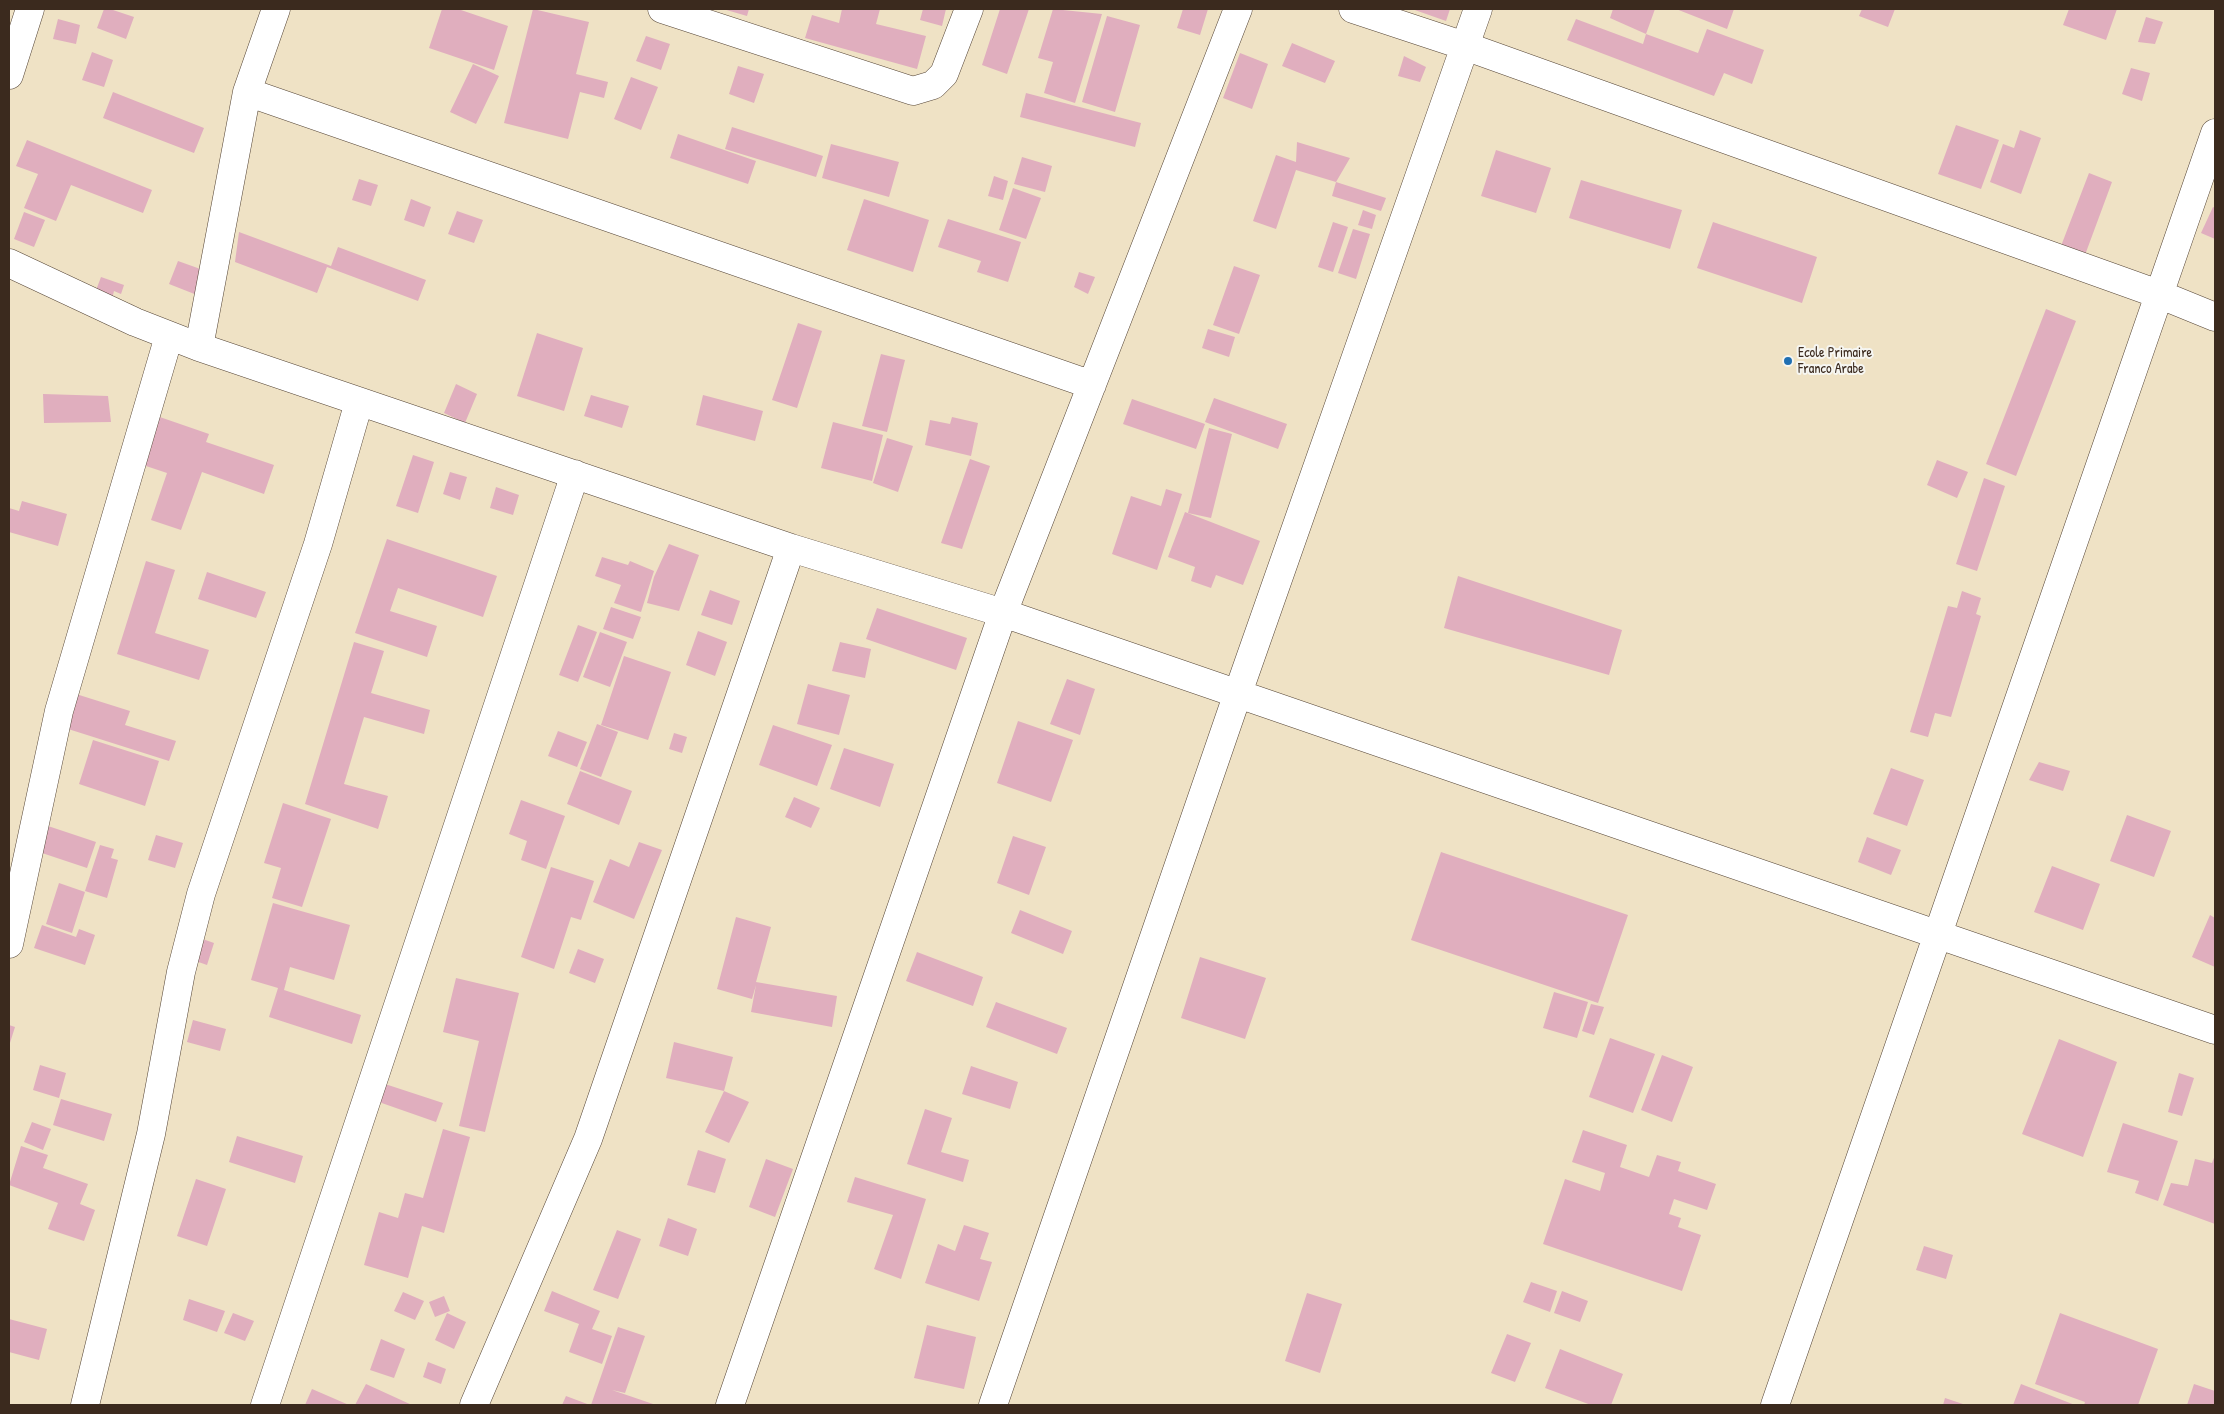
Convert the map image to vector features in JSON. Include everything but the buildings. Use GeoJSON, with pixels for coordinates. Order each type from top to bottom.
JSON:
{"type":"FeatureCollection","features":[{"type":"Feature","properties":{"kind":"street"},"geometry":{"type":"LineString","coordinates":[[9,75],[30,9]]}},
{"type":"Feature","properties":{"kind":"street"},"geometry":{"type":"LineString","coordinates":[[198,347],[247,92],[276,9]]}},
{"type":"Feature","properties":{"kind":"street"},"geometry":{"type":"LineString","coordinates":[[662,9],[913,90],[933,85],[944,74],[969,9]]}},
{"type":"Feature","properties":{"kind":"street"},"geometry":{"type":"LineString","coordinates":[[730,1405],[1003,613],[1238,9]]}},
{"type":"Feature","properties":{"kind":"street"},"geometry":{"type":"LineString","coordinates":[[1353,9],[1465,46],[2161,295],[2215,317]]}},
{"type":"Feature","properties":{"kind":"street"},"geometry":{"type":"LineString","coordinates":[[993,1405],[1238,693],[1478,9]]}},
{"type":"Feature","properties":{"kind":"street"},"geometry":{"type":"LineString","coordinates":[[247,92],[1092,385]]}},
{"type":"Feature","properties":{"kind":"street"},"geometry":{"type":"LineString","coordinates":[[1775,1405],[2161,295],[2215,133]]}},
{"type":"Feature","properties":{"kind":"street"},"geometry":{"type":"LineString","coordinates":[[9,263],[198,347],[792,548],[1003,613],[2215,1030]]}},
{"type":"Feature","properties":{"kind":"street"},"geometry":{"type":"LineString","coordinates":[[9,944],[60,711],[170,336]]}},
{"type":"Feature","properties":{"kind":"street"},"geometry":{"type":"LineString","coordinates":[[85,1405],[151,1134],[181,972],[201,894],[318,544],[359,402]]}},
{"type":"Feature","properties":{"kind":"street"},"geometry":{"type":"LineString","coordinates":[[265,1405],[576,474]]}},
{"type":"Feature","properties":{"kind":"street"},"geometry":{"type":"LineString","coordinates":[[474,1405],[588,1139],[792,548]]}},
{"type":"Feature","properties":{"kind":"place","name":"Ecole Primaire Franco Arabe"},"geometry":{"type":"Point","coordinates":[1788,361]}}]}
